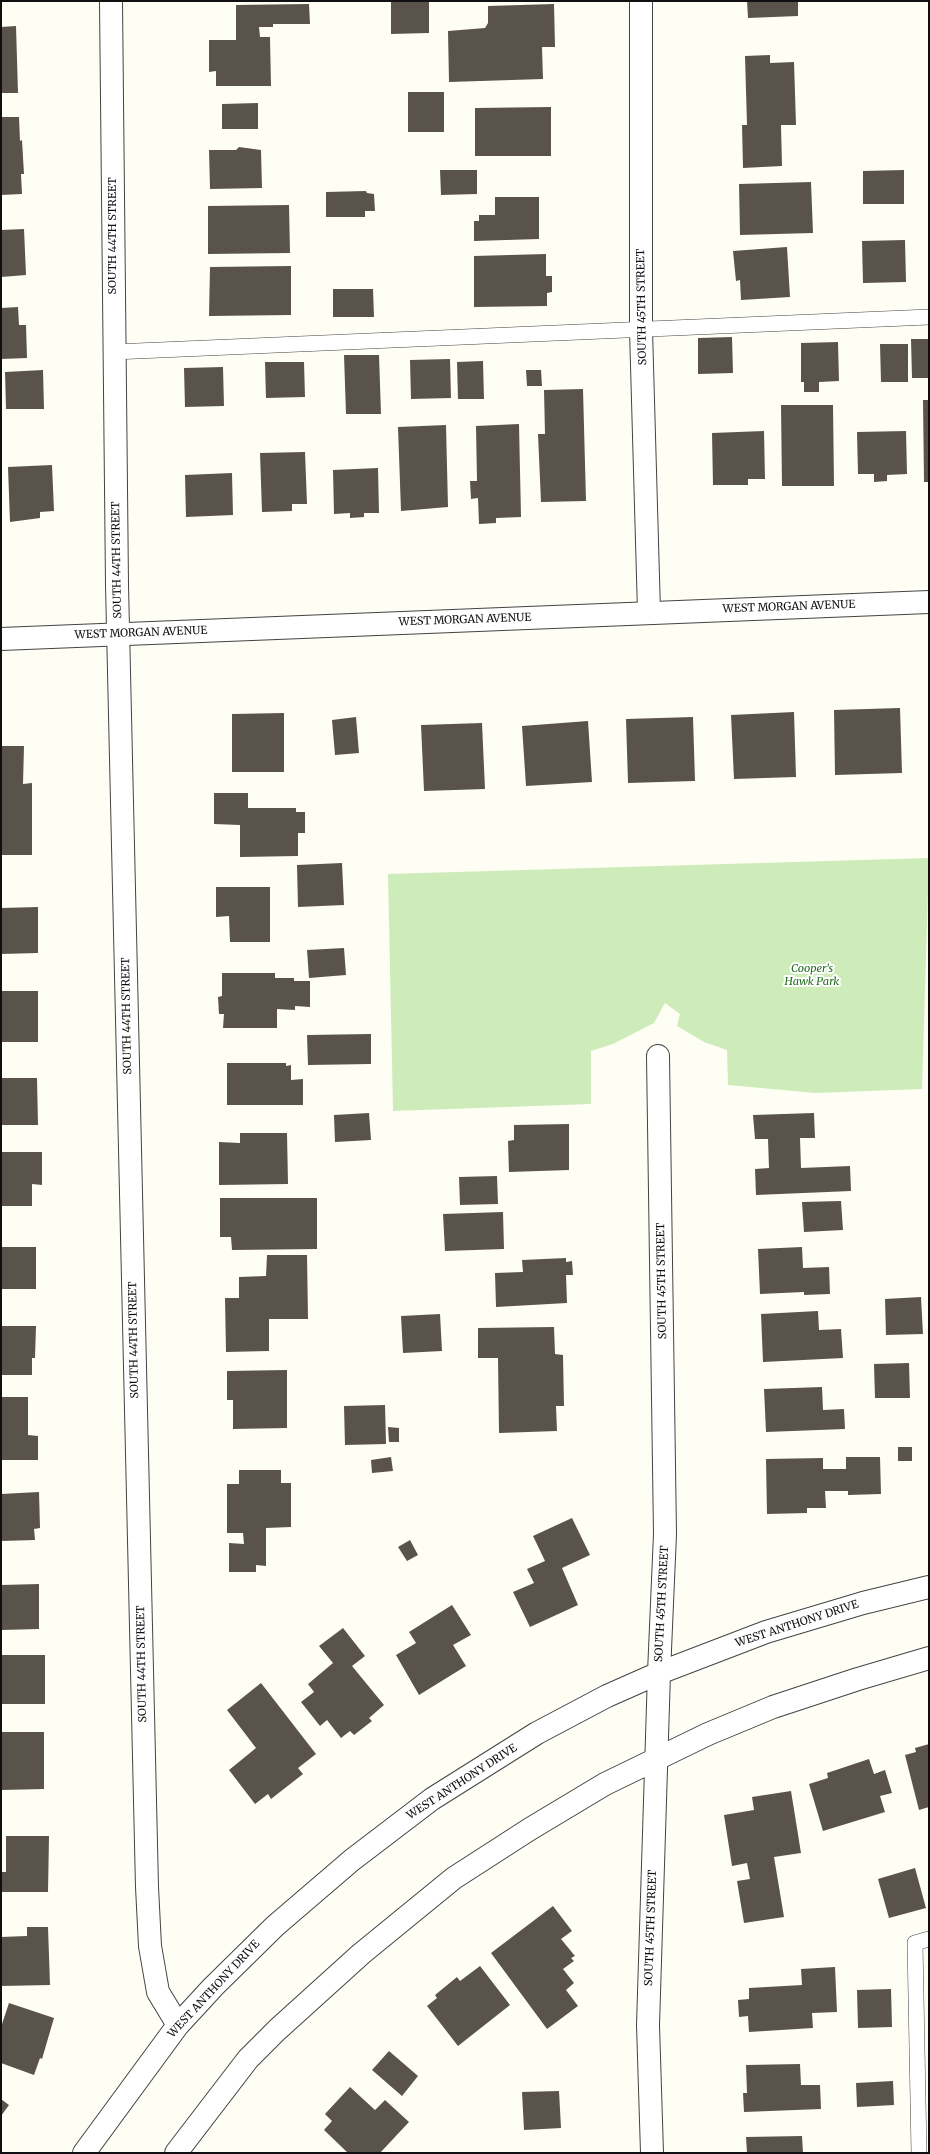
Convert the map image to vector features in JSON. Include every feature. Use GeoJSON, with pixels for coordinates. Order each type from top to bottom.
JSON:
{"type":"FeatureCollection","features":[{"type":"Feature","properties":{"kind":"street","name":"SOUTH 44TH STREET"},"geometry":{"type":"LineString","coordinates":[[111,1],[113,352],[118,633],[147,1887],[150,1946],[158,1992],[178,2025]]}},
{"type":"Feature","properties":{"kind":"street","name":"SOUTH 45TH STREET"},"geometry":{"type":"LineString","coordinates":[[641,1],[641,330],[650,612]]}},
{"type":"Feature","properties":{"kind":"street","name":"WEST MORGAN AVENUE"},"geometry":{"type":"LineString","coordinates":[[1,639],[118,633],[929,602]]}},
{"type":"Feature","properties":{"kind":"street","name":"SOUTH 45TH STREET"},"geometry":{"type":"LineString","coordinates":[[652,2153],[648,2024],[665,1534],[658,1056]]}},
{"type":"Feature","properties":{"kind":"street","name":"WEST ANTHONY DRIVE"},"geometry":{"type":"LineString","coordinates":[[84,2153],[178,2025],[275,1926],[352,1860],[432,1799],[538,1733],[607,1696],[659,1673],[766,1632],[863,1603],[929,1587]]}},
{"type":"Feature","properties":{"kind":"street"},"geometry":{"type":"LineString","coordinates":[[176,2153],[248,2060],[277,2030],[361,1954],[454,1878],[530,1829],[605,1784],[708,1734],[773,1707],[858,1679],[929,1658]]}},
{"type":"Feature","properties":{"kind":"lane"},"geometry":{"type":"LineString","coordinates":[[113,352],[929,317]]}},
{"type":"Feature","properties":{"kind":"lane"},"geometry":{"type":"LineString","coordinates":[[919,2153],[915,1943],[929,1939]]}},
{"type":"Feature","properties":{"kind":"green space","name":"Cooper's Hawk Park"},"geometry":{"type":"Polygon","coordinates":[[[929,858],[922,1089],[815,1093],[728,1085],[727,1050],[704,1042],[677,1026],[680,1014],[665,1003],[654,1023],[613,1044],[591,1051],[591,1104],[393,1111],[388,874],[929,858]]]}},
{"type":"Feature","properties":{"kind":"building"},"geometry":{"type":"Polygon","coordinates":[[[391,1],[429,1],[429,33],[391,34],[391,1]]]}},
{"type":"Feature","properties":{"kind":"building"},"geometry":{"type":"Polygon","coordinates":[[[747,1],[798,1],[798,16],[748,18],[747,1]]]}},
{"type":"Feature","properties":{"kind":"building"},"geometry":{"type":"Polygon","coordinates":[[[309,4],[310,24],[273,24],[273,27],[259,27],[260,37],[270,37],[271,86],[216,86],[216,71],[209,72],[209,40],[236,40],[236,5],[309,4]]]}},
{"type":"Feature","properties":{"kind":"building"},"geometry":{"type":"Polygon","coordinates":[[[554,4],[555,47],[542,47],[543,79],[449,82],[448,31],[485,28],[488,23],[488,6],[554,4]]]}},
{"type":"Feature","properties":{"kind":"building"},"geometry":{"type":"Polygon","coordinates":[[[16,26],[18,93],[1,93],[1,27],[16,26]]]}},
{"type":"Feature","properties":{"kind":"building"},"geometry":{"type":"Polygon","coordinates":[[[770,55],[770,63],[794,62],[796,125],[781,125],[782,166],[743,168],[742,125],[747,125],[745,56],[770,55]]]}},
{"type":"Feature","properties":{"kind":"building"},"geometry":{"type":"Polygon","coordinates":[[[408,92],[444,92],[444,132],[408,132],[408,92]]]}},
{"type":"Feature","properties":{"kind":"building"},"geometry":{"type":"Polygon","coordinates":[[[258,103],[258,129],[222,129],[222,104],[258,103]]]}},
{"type":"Feature","properties":{"kind":"building"},"geometry":{"type":"Polygon","coordinates":[[[551,107],[551,156],[475,156],[475,108],[551,107]]]}},
{"type":"Feature","properties":{"kind":"building"},"geometry":{"type":"Polygon","coordinates":[[[1,117],[19,117],[24,174],[21,174],[22,194],[1,195],[1,117]]]}},
{"type":"Feature","properties":{"kind":"building"},"geometry":{"type":"Polygon","coordinates":[[[239,147],[261,150],[262,188],[210,189],[209,150],[236,150],[239,147]]]}},
{"type":"Feature","properties":{"kind":"building"},"geometry":{"type":"Polygon","coordinates":[[[440,170],[477,170],[477,194],[441,195],[440,170]]]}},
{"type":"Feature","properties":{"kind":"building"},"geometry":{"type":"Polygon","coordinates":[[[904,170],[904,204],[863,204],[863,171],[904,170]]]}},
{"type":"Feature","properties":{"kind":"building"},"geometry":{"type":"Polygon","coordinates":[[[811,182],[813,233],[740,235],[739,184],[811,182]]]}},
{"type":"Feature","properties":{"kind":"building"},"geometry":{"type":"Polygon","coordinates":[[[366,191],[367,193],[374,194],[375,211],[365,211],[365,217],[326,217],[326,192],[366,191]]]}},
{"type":"Feature","properties":{"kind":"building"},"geometry":{"type":"Polygon","coordinates":[[[495,197],[539,197],[539,239],[474,241],[474,221],[479,221],[479,215],[495,215],[495,197]]]}},
{"type":"Feature","properties":{"kind":"building"},"geometry":{"type":"Polygon","coordinates":[[[289,205],[290,253],[208,254],[208,206],[289,205]]]}},
{"type":"Feature","properties":{"kind":"building"},"geometry":{"type":"Polygon","coordinates":[[[24,229],[26,275],[1,277],[1,230],[24,229]]]}},
{"type":"Feature","properties":{"kind":"building"},"geometry":{"type":"Polygon","coordinates":[[[905,240],[906,282],[863,283],[862,241],[905,240]]]}},
{"type":"Feature","properties":{"kind":"building"},"geometry":{"type":"Polygon","coordinates":[[[787,247],[790,297],[741,300],[740,280],[736,281],[733,251],[787,247]]]}},
{"type":"Feature","properties":{"kind":"building"},"geometry":{"type":"Polygon","coordinates":[[[546,254],[546,276],[552,276],[552,292],[547,293],[547,306],[474,307],[474,256],[546,254]]]}},
{"type":"Feature","properties":{"kind":"building"},"geometry":{"type":"Polygon","coordinates":[[[291,266],[291,315],[209,316],[210,267],[291,266]]]}},
{"type":"Feature","properties":{"kind":"building"},"geometry":{"type":"Polygon","coordinates":[[[333,289],[373,289],[374,317],[333,317],[333,289]]]}},
{"type":"Feature","properties":{"kind":"building"},"geometry":{"type":"Polygon","coordinates":[[[18,307],[19,325],[26,325],[27,358],[1,359],[1,308],[18,307]]]}},
{"type":"Feature","properties":{"kind":"building"},"geometry":{"type":"Polygon","coordinates":[[[732,337],[733,373],[698,374],[698,338],[732,337]]]}},
{"type":"Feature","properties":{"kind":"building"},"geometry":{"type":"Polygon","coordinates":[[[911,339],[929,339],[929,378],[912,378],[911,339]]]}},
{"type":"Feature","properties":{"kind":"building"},"geometry":{"type":"Polygon","coordinates":[[[838,342],[839,381],[819,382],[819,392],[804,392],[804,382],[801,382],[801,343],[838,342]]]}},
{"type":"Feature","properties":{"kind":"building"},"geometry":{"type":"Polygon","coordinates":[[[880,344],[908,344],[908,382],[881,382],[880,344]]]}},
{"type":"Feature","properties":{"kind":"building"},"geometry":{"type":"Polygon","coordinates":[[[344,355],[379,355],[381,414],[346,414],[344,355]]]}},
{"type":"Feature","properties":{"kind":"building"},"geometry":{"type":"Polygon","coordinates":[[[450,359],[451,398],[411,399],[410,360],[450,359]]]}},
{"type":"Feature","properties":{"kind":"building"},"geometry":{"type":"Polygon","coordinates":[[[483,361],[484,399],[458,399],[457,362],[483,361]]]}},
{"type":"Feature","properties":{"kind":"building"},"geometry":{"type":"Polygon","coordinates":[[[265,362],[304,362],[305,397],[266,398],[265,362]]]}},
{"type":"Feature","properties":{"kind":"building"},"geometry":{"type":"Polygon","coordinates":[[[223,367],[224,406],[185,407],[184,368],[223,367]]]}},
{"type":"Feature","properties":{"kind":"building"},"geometry":{"type":"Polygon","coordinates":[[[43,370],[44,409],[6,409],[5,372],[43,370]]]}},
{"type":"Feature","properties":{"kind":"building"},"geometry":{"type":"Polygon","coordinates":[[[526,370],[541,370],[542,386],[527,386],[526,370]]]}},
{"type":"Feature","properties":{"kind":"building"},"geometry":{"type":"Polygon","coordinates":[[[583,389],[586,501],[541,502],[538,434],[545,434],[544,390],[583,389]]]}},
{"type":"Feature","properties":{"kind":"building"},"geometry":{"type":"Polygon","coordinates":[[[923,400],[929,400],[929,482],[924,482],[923,400]]]}},
{"type":"Feature","properties":{"kind":"building"},"geometry":{"type":"Polygon","coordinates":[[[781,405],[833,405],[834,486],[782,486],[781,405]]]}},
{"type":"Feature","properties":{"kind":"building"},"geometry":{"type":"Polygon","coordinates":[[[519,424],[521,517],[496,518],[496,523],[479,524],[478,498],[471,499],[470,481],[477,481],[476,426],[519,424]]]}},
{"type":"Feature","properties":{"kind":"building"},"geometry":{"type":"Polygon","coordinates":[[[446,425],[448,507],[401,511],[398,427],[446,425]]]}},
{"type":"Feature","properties":{"kind":"building"},"geometry":{"type":"Polygon","coordinates":[[[764,431],[765,479],[748,479],[748,485],[713,485],[712,433],[764,431]]]}},
{"type":"Feature","properties":{"kind":"building"},"geometry":{"type":"Polygon","coordinates":[[[906,431],[907,474],[887,475],[887,481],[874,482],[874,474],[858,474],[857,432],[906,431]]]}},
{"type":"Feature","properties":{"kind":"building"},"geometry":{"type":"Polygon","coordinates":[[[305,452],[307,504],[292,504],[292,511],[262,512],[260,453],[305,452]]]}},
{"type":"Feature","properties":{"kind":"building"},"geometry":{"type":"Polygon","coordinates":[[[52,465],[54,511],[40,512],[40,518],[10,522],[8,467],[52,465]]]}},
{"type":"Feature","properties":{"kind":"building"},"geometry":{"type":"Polygon","coordinates":[[[378,468],[379,513],[364,513],[364,517],[350,518],[350,513],[334,514],[333,470],[378,468]]]}},
{"type":"Feature","properties":{"kind":"building"},"geometry":{"type":"Polygon","coordinates":[[[232,473],[233,515],[186,517],[185,475],[232,473]]]}},
{"type":"Feature","properties":{"kind":"building"},"geometry":{"type":"Polygon","coordinates":[[[900,708],[902,773],[835,775],[834,710],[900,708]]]}},
{"type":"Feature","properties":{"kind":"building"},"geometry":{"type":"Polygon","coordinates":[[[794,712],[796,777],[734,779],[731,715],[794,712]]]}},
{"type":"Feature","properties":{"kind":"building"},"geometry":{"type":"Polygon","coordinates":[[[284,713],[284,772],[232,772],[232,714],[284,713]]]}},
{"type":"Feature","properties":{"kind":"building"},"geometry":{"type":"Polygon","coordinates":[[[356,717],[359,753],[335,755],[332,720],[356,717]]]}},
{"type":"Feature","properties":{"kind":"building"},"geometry":{"type":"Polygon","coordinates":[[[693,717],[695,781],[628,783],[626,719],[693,717]]]}},
{"type":"Feature","properties":{"kind":"building"},"geometry":{"type":"Polygon","coordinates":[[[588,721],[592,782],[526,786],[522,726],[588,721]]]}},
{"type":"Feature","properties":{"kind":"building"},"geometry":{"type":"Polygon","coordinates":[[[482,723],[485,789],[424,791],[421,725],[482,723]]]}},
{"type":"Feature","properties":{"kind":"building"},"geometry":{"type":"Polygon","coordinates":[[[1,746],[24,746],[23,784],[32,783],[32,855],[1,855],[1,746]]]}},
{"type":"Feature","properties":{"kind":"building"},"geometry":{"type":"Polygon","coordinates":[[[214,793],[248,793],[248,808],[296,808],[296,812],[305,812],[305,833],[298,833],[298,856],[240,857],[240,825],[214,824],[214,793]]]}},
{"type":"Feature","properties":{"kind":"building"},"geometry":{"type":"Polygon","coordinates":[[[342,863],[344,905],[298,907],[297,865],[342,863]]]}},
{"type":"Feature","properties":{"kind":"building"},"geometry":{"type":"Polygon","coordinates":[[[216,887],[270,887],[270,942],[230,942],[229,916],[216,917],[216,887]]]}},
{"type":"Feature","properties":{"kind":"building"},"geometry":{"type":"Polygon","coordinates":[[[38,907],[38,953],[1,954],[1,908],[38,907]]]}},
{"type":"Feature","properties":{"kind":"building"},"geometry":{"type":"Polygon","coordinates":[[[344,948],[346,975],[309,978],[307,950],[344,948]]]}},
{"type":"Feature","properties":{"kind":"building"},"geometry":{"type":"Polygon","coordinates":[[[222,973],[275,973],[275,978],[294,978],[294,981],[310,981],[310,1007],[295,1006],[295,1010],[277,1009],[277,1028],[223,1028],[224,1014],[219,1014],[218,997],[222,996],[222,973]]]}},
{"type":"Feature","properties":{"kind":"building"},"geometry":{"type":"Polygon","coordinates":[[[1,991],[38,991],[38,1042],[1,1042],[1,991]]]}},
{"type":"Feature","properties":{"kind":"building"},"geometry":{"type":"Polygon","coordinates":[[[371,1034],[371,1064],[308,1065],[307,1035],[371,1034]]]}},
{"type":"Feature","properties":{"kind":"building"},"geometry":{"type":"Polygon","coordinates":[[[227,1063],[286,1063],[286,1066],[291,1065],[291,1080],[303,1079],[303,1105],[227,1105],[227,1063]]]}},
{"type":"Feature","properties":{"kind":"building"},"geometry":{"type":"Polygon","coordinates":[[[1,1078],[37,1078],[38,1125],[1,1125],[1,1078]]]}},
{"type":"Feature","properties":{"kind":"building"},"geometry":{"type":"Polygon","coordinates":[[[369,1113],[371,1140],[335,1142],[334,1115],[369,1113]]]}},
{"type":"Feature","properties":{"kind":"building"},"geometry":{"type":"Polygon","coordinates":[[[814,1113],[815,1138],[800,1138],[801,1168],[850,1166],[851,1191],[756,1195],[755,1169],[769,1168],[768,1139],[755,1139],[753,1115],[814,1113]]]}},
{"type":"Feature","properties":{"kind":"building"},"geometry":{"type":"Polygon","coordinates":[[[569,1124],[569,1170],[509,1172],[508,1141],[514,1140],[514,1125],[569,1124]]]}},
{"type":"Feature","properties":{"kind":"building"},"geometry":{"type":"Polygon","coordinates":[[[240,1133],[287,1133],[288,1184],[219,1185],[219,1142],[240,1143],[240,1133]]]}},
{"type":"Feature","properties":{"kind":"building"},"geometry":{"type":"Polygon","coordinates":[[[1,1152],[42,1152],[42,1185],[32,1184],[32,1206],[1,1206],[1,1152]]]}},
{"type":"Feature","properties":{"kind":"building"},"geometry":{"type":"Polygon","coordinates":[[[497,1176],[498,1204],[460,1205],[459,1177],[497,1176]]]}},
{"type":"Feature","properties":{"kind":"building"},"geometry":{"type":"Polygon","coordinates":[[[220,1198],[317,1198],[317,1249],[232,1250],[231,1237],[220,1237],[220,1198]]]}},
{"type":"Feature","properties":{"kind":"building"},"geometry":{"type":"Polygon","coordinates":[[[841,1201],[843,1230],[804,1232],[802,1202],[841,1201]]]}},
{"type":"Feature","properties":{"kind":"building"},"geometry":{"type":"Polygon","coordinates":[[[503,1212],[504,1249],[445,1251],[443,1214],[503,1212]]]}},
{"type":"Feature","properties":{"kind":"building"},"geometry":{"type":"Polygon","coordinates":[[[1,1247],[36,1247],[36,1289],[1,1289],[1,1247]]]}},
{"type":"Feature","properties":{"kind":"building"},"geometry":{"type":"Polygon","coordinates":[[[802,1247],[803,1268],[829,1267],[830,1294],[804,1295],[804,1292],[760,1294],[758,1249],[802,1247]]]}},
{"type":"Feature","properties":{"kind":"building"},"geometry":{"type":"Polygon","coordinates":[[[267,1255],[307,1255],[308,1319],[269,1319],[269,1351],[226,1352],[225,1298],[239,1298],[239,1277],[266,1276],[267,1255]]]}},
{"type":"Feature","properties":{"kind":"building"},"geometry":{"type":"Polygon","coordinates":[[[566,1258],[566,1262],[572,1261],[573,1275],[566,1275],[567,1303],[496,1307],[495,1273],[523,1272],[522,1260],[566,1258]]]}},
{"type":"Feature","properties":{"kind":"building"},"geometry":{"type":"Polygon","coordinates":[[[921,1297],[923,1334],[886,1335],[885,1299],[921,1297]]]}},
{"type":"Feature","properties":{"kind":"building"},"geometry":{"type":"Polygon","coordinates":[[[818,1311],[819,1330],[841,1329],[843,1358],[763,1362],[761,1314],[818,1311]]]}},
{"type":"Feature","properties":{"kind":"building"},"geometry":{"type":"Polygon","coordinates":[[[440,1314],[442,1351],[403,1353],[401,1316],[440,1314]]]}},
{"type":"Feature","properties":{"kind":"building"},"geometry":{"type":"Polygon","coordinates":[[[1,1326],[36,1326],[35,1358],[32,1358],[32,1375],[1,1375],[1,1326]]]}},
{"type":"Feature","properties":{"kind":"building"},"geometry":{"type":"Polygon","coordinates":[[[554,1327],[555,1354],[563,1355],[564,1406],[556,1406],[557,1431],[499,1433],[498,1358],[478,1358],[478,1328],[554,1327]]]}},
{"type":"Feature","properties":{"kind":"building"},"geometry":{"type":"Polygon","coordinates":[[[909,1363],[910,1398],[875,1398],[874,1364],[909,1363]]]}},
{"type":"Feature","properties":{"kind":"building"},"geometry":{"type":"Polygon","coordinates":[[[287,1370],[287,1428],[233,1429],[233,1400],[227,1400],[227,1371],[287,1370]]]}},
{"type":"Feature","properties":{"kind":"building"},"geometry":{"type":"Polygon","coordinates":[[[822,1387],[823,1410],[844,1409],[845,1429],[766,1432],[764,1389],[822,1387]]]}},
{"type":"Feature","properties":{"kind":"building"},"geometry":{"type":"Polygon","coordinates":[[[1,1397],[28,1397],[28,1435],[38,1436],[38,1460],[1,1460],[1,1397]]]}},
{"type":"Feature","properties":{"kind":"building"},"geometry":{"type":"Polygon","coordinates":[[[385,1405],[386,1444],[345,1445],[344,1406],[385,1405]]]}},
{"type":"Feature","properties":{"kind":"building"},"geometry":{"type":"Polygon","coordinates":[[[388,1427],[399,1428],[399,1442],[389,1442],[388,1427]]]}},
{"type":"Feature","properties":{"kind":"building"},"geometry":{"type":"Polygon","coordinates":[[[898,1447],[912,1447],[912,1461],[898,1461],[898,1447]]]}},
{"type":"Feature","properties":{"kind":"building"},"geometry":{"type":"Polygon","coordinates":[[[391,1457],[393,1471],[372,1473],[371,1460],[391,1457]]]}},
{"type":"Feature","properties":{"kind":"building"},"geometry":{"type":"Polygon","coordinates":[[[846,1457],[880,1457],[881,1494],[848,1495],[848,1491],[825,1491],[826,1508],[807,1508],[807,1513],[767,1514],[766,1459],[823,1458],[823,1469],[846,1469],[846,1457]]]}},
{"type":"Feature","properties":{"kind":"building"},"geometry":{"type":"Polygon","coordinates":[[[239,1470],[281,1470],[281,1483],[291,1483],[291,1527],[266,1528],[266,1566],[256,1565],[256,1572],[229,1572],[229,1543],[244,1544],[243,1533],[227,1533],[227,1484],[239,1484],[239,1470]]]}},
{"type":"Feature","properties":{"kind":"building"},"geometry":{"type":"Polygon","coordinates":[[[39,1492],[40,1528],[34,1529],[35,1540],[1,1541],[1,1494],[39,1492]]]}},
{"type":"Feature","properties":{"kind":"building"},"geometry":{"type":"Polygon","coordinates":[[[572,1518],[590,1555],[562,1568],[578,1605],[530,1627],[513,1592],[534,1583],[527,1569],[545,1561],[533,1536],[572,1518]]]}},
{"type":"Feature","properties":{"kind":"building"},"geometry":{"type":"Polygon","coordinates":[[[410,1540],[418,1555],[407,1561],[398,1547],[410,1540]]]}},
{"type":"Feature","properties":{"kind":"building"},"geometry":{"type":"Polygon","coordinates":[[[39,1584],[39,1629],[1,1630],[1,1585],[39,1584]]]}},
{"type":"Feature","properties":{"kind":"building"},"geometry":{"type":"Polygon","coordinates":[[[452,1605],[471,1635],[453,1645],[466,1666],[419,1695],[396,1655],[416,1643],[409,1632],[452,1605]]]}},
{"type":"Feature","properties":{"kind":"building"},"geometry":{"type":"Polygon","coordinates":[[[343,1628],[365,1656],[352,1666],[384,1705],[369,1718],[372,1721],[354,1735],[350,1731],[341,1738],[327,1720],[320,1726],[301,1702],[314,1692],[308,1684],[333,1663],[319,1646],[343,1628]]]}},
{"type":"Feature","properties":{"kind":"building"},"geometry":{"type":"Polygon","coordinates":[[[1,1655],[45,1655],[45,1704],[1,1704],[1,1655]]]}},
{"type":"Feature","properties":{"kind":"building"},"geometry":{"type":"Polygon","coordinates":[[[261,1683],[316,1754],[298,1768],[303,1774],[271,1799],[268,1794],[255,1804],[229,1770],[256,1748],[227,1710],[261,1683]]]}},
{"type":"Feature","properties":{"kind":"building"},"geometry":{"type":"Polygon","coordinates":[[[1,1732],[44,1732],[44,1789],[1,1790],[1,1732]]]}},
{"type":"Feature","properties":{"kind":"building"},"geometry":{"type":"Polygon","coordinates":[[[929,1744],[929,1807],[919,1810],[905,1755],[916,1752],[915,1748],[929,1744]]]}},
{"type":"Feature","properties":{"kind":"building"},"geometry":{"type":"Polygon","coordinates":[[[869,1759],[874,1774],[885,1770],[892,1793],[880,1796],[885,1812],[823,1831],[809,1784],[828,1778],[827,1773],[869,1759]]]}},
{"type":"Feature","properties":{"kind":"building"},"geometry":{"type":"Polygon","coordinates":[[[791,1791],[801,1853],[774,1857],[784,1917],[744,1923],[737,1881],[750,1879],[747,1863],[732,1866],[724,1815],[754,1810],[752,1797],[791,1791]]]}},
{"type":"Feature","properties":{"kind":"building"},"geometry":{"type":"Polygon","coordinates":[[[6,1836],[49,1836],[48,1892],[1,1892],[1,1872],[6,1872],[6,1836]]]}},
{"type":"Feature","properties":{"kind":"building"},"geometry":{"type":"Polygon","coordinates":[[[915,1868],[926,1908],[889,1918],[878,1879],[915,1868]]]}},
{"type":"Feature","properties":{"kind":"building"},"geometry":{"type":"Polygon","coordinates":[[[553,1906],[572,1931],[561,1939],[575,1956],[571,1958],[574,1961],[563,1969],[574,1983],[566,1990],[578,2006],[547,2029],[491,1953],[553,1906]]]}},
{"type":"Feature","properties":{"kind":"building"},"geometry":{"type":"Polygon","coordinates":[[[27,1927],[48,1927],[50,1985],[1,1986],[1,1937],[27,1936],[27,1927]]]}},
{"type":"Feature","properties":{"kind":"building"},"geometry":{"type":"Polygon","coordinates":[[[480,1966],[510,2005],[458,2046],[427,2006],[437,1998],[435,1995],[457,1977],[460,1981],[480,1966]]]}},
{"type":"Feature","properties":{"kind":"building"},"geometry":{"type":"Polygon","coordinates":[[[835,1967],[837,2012],[812,2013],[813,2028],[749,2032],[748,2016],[739,2017],[738,2000],[749,1999],[749,1988],[802,1985],[801,1969],[835,1967]]]}},
{"type":"Feature","properties":{"kind":"building"},"geometry":{"type":"Polygon","coordinates":[[[891,1989],[892,2027],[858,2028],[857,1990],[891,1989]]]}},
{"type":"Feature","properties":{"kind":"building"},"geometry":{"type":"Polygon","coordinates":[[[9,2003],[54,2018],[42,2059],[40,2058],[34,2075],[1,2063],[1,2027],[9,2003]]]}},
{"type":"Feature","properties":{"kind":"building"},"geometry":{"type":"Polygon","coordinates":[[[389,2051],[418,2076],[402,2096],[372,2070],[389,2051]]]}},
{"type":"Feature","properties":{"kind":"building"},"geometry":{"type":"Polygon","coordinates":[[[800,2064],[801,2085],[820,2085],[821,2109],[744,2112],[743,2093],[747,2093],[746,2065],[800,2064]]]}},
{"type":"Feature","properties":{"kind":"building"},"geometry":{"type":"Polygon","coordinates":[[[893,2081],[894,2105],[857,2107],[856,2083],[893,2081]]]}},
{"type":"Feature","properties":{"kind":"building"},"geometry":{"type":"Polygon","coordinates":[[[350,2087],[375,2110],[385,2100],[409,2122],[380,2153],[348,2153],[324,2130],[332,2121],[325,2114],[350,2087]]]}},
{"type":"Feature","properties":{"kind":"building"},"geometry":{"type":"Polygon","coordinates":[[[559,2091],[561,2128],[524,2130],[522,2092],[559,2091]]]}},
{"type":"Feature","properties":{"kind":"building"},"geometry":{"type":"Polygon","coordinates":[[[1,2099],[9,2105],[1,2116],[1,2099]]]}},
{"type":"Feature","properties":{"kind":"building"},"geometry":{"type":"Polygon","coordinates":[[[802,2136],[803,2153],[747,2153],[746,2137],[802,2136]]]}}]}
